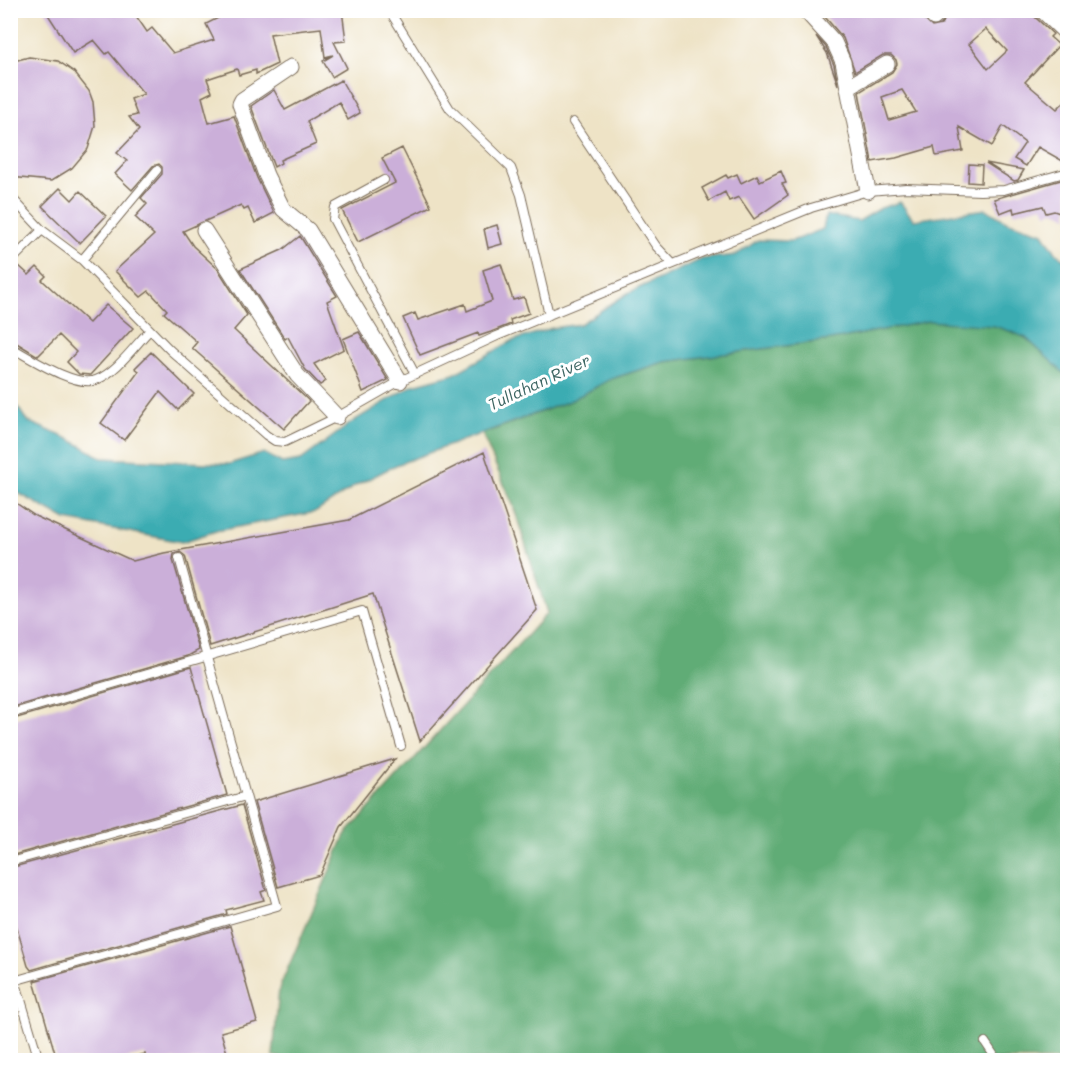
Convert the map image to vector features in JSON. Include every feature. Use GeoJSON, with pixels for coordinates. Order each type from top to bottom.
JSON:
{"type":"FeatureCollection","features":[{"type":"Feature","properties":{"kind":"street"},"geometry":{"type":"LineString","coordinates":[[806,10],[834,42],[843,62],[868,191]]}},
{"type":"Feature","properties":{"kind":"street"},"geometry":{"type":"LineString","coordinates":[[1042,10],[1068,35]]}},
{"type":"Feature","properties":{"kind":"street"},"geometry":{"type":"LineString","coordinates":[[848,87],[886,64]]}},
{"type":"Feature","properties":{"kind":"street"},"geometry":{"type":"LineString","coordinates":[[291,68],[242,100],[240,104],[243,116],[266,175],[283,209],[308,230],[400,381]]}},
{"type":"Feature","properties":{"kind":"street"},"geometry":{"type":"LineString","coordinates":[[204,230],[297,375],[338,417]]}},
{"type":"Feature","properties":{"kind":"lane"},"geometry":{"type":"LineString","coordinates":[[389,10],[450,109],[511,168],[522,195],[549,315]]}},
{"type":"Feature","properties":{"kind":"lane"},"geometry":{"type":"LineString","coordinates":[[573,122],[656,246],[672,263]]}},
{"type":"Feature","properties":{"kind":"lane"},"geometry":{"type":"LineString","coordinates":[[82,260],[157,170]]}},
{"type":"Feature","properties":{"kind":"lane"},"geometry":{"type":"LineString","coordinates":[[10,196],[42,230],[82,260],[178,358],[275,441],[285,442],[338,417],[414,374],[672,263],[811,208],[868,191],[906,188],[1004,190],[1068,172]]}},
{"type":"Feature","properties":{"kind":"lane"},"geometry":{"type":"LineString","coordinates":[[384,180],[335,207],[333,219],[414,374]]}},
{"type":"Feature","properties":{"kind":"lane"},"geometry":{"type":"LineString","coordinates":[[10,262],[42,230]]}},
{"type":"Feature","properties":{"kind":"lane"},"geometry":{"type":"LineString","coordinates":[[10,347],[75,380],[95,381],[110,371],[150,330]]}},
{"type":"Feature","properties":{"kind":"lane"},"geometry":{"type":"LineString","coordinates":[[13,981],[277,906],[179,558]]}},
{"type":"Feature","properties":{"kind":"lane"},"geometry":{"type":"LineString","coordinates":[[10,714],[362,611],[401,746]]}},
{"type":"Feature","properties":{"kind":"lane"},"geometry":{"type":"LineString","coordinates":[[10,862],[246,796]]}},
{"type":"Feature","properties":{"kind":"lane"},"geometry":{"type":"LineString","coordinates":[[10,963],[13,981],[39,1060]]}},
{"type":"Feature","properties":{"kind":"lane"},"geometry":{"type":"LineString","coordinates":[[985,1042],[997,1060]]}},
{"type":"Feature","properties":{"kind":"green space"},"geometry":{"type":"Polygon","coordinates":[[[929,321],[991,325],[1015,332],[1037,346],[1067,376],[1067,1060],[289,1060],[273,1056],[279,989],[345,835],[547,613],[513,505],[482,434],[570,401],[611,379],[664,362],[831,340],[929,321]]]}},
{"type":"Feature","properties":{"kind":"water","name":"Tullahan River"},"geometry":{"type":"Polygon","coordinates":[[[900,202],[914,220],[986,209],[1006,221],[1043,233],[1055,251],[1067,262],[1067,376],[1026,338],[1012,332],[994,326],[929,321],[831,340],[664,362],[611,379],[570,401],[396,465],[355,486],[316,512],[216,531],[182,542],[66,520],[11,489],[11,399],[29,422],[71,440],[102,458],[229,464],[264,453],[282,463],[301,460],[355,420],[413,385],[454,374],[512,341],[552,328],[580,324],[628,293],[702,259],[736,255],[758,240],[792,241],[823,229],[826,215],[859,221],[881,208],[900,202]]]}},
{"type":"Feature","properties":{"kind":"building"},"geometry":{"type":"Polygon","coordinates":[[[45,10],[116,10],[120,16],[132,10],[147,32],[152,28],[173,53],[214,40],[206,24],[234,10],[342,10],[346,41],[334,42],[347,68],[332,77],[323,61],[333,55],[325,57],[321,28],[270,34],[277,64],[256,74],[256,70],[239,75],[237,69],[207,79],[212,92],[202,97],[209,123],[234,116],[257,178],[274,213],[255,223],[248,208],[244,210],[241,205],[183,231],[193,246],[218,269],[247,315],[234,330],[309,401],[284,429],[192,348],[197,342],[164,313],[167,310],[149,291],[141,297],[115,271],[154,235],[135,217],[147,204],[141,198],[162,174],[162,167],[159,164],[153,166],[132,190],[115,174],[127,161],[117,153],[139,130],[129,117],[137,115],[131,99],[144,94],[109,52],[106,54],[94,40],[73,53],[45,10]]]}},
{"type":"Feature","properties":{"kind":"building"},"geometry":{"type":"Polygon","coordinates":[[[819,10],[928,10],[925,20],[932,27],[941,25],[951,10],[1033,10],[1035,17],[1053,34],[1050,37],[1059,45],[1025,82],[1057,109],[1068,98],[1068,164],[1038,147],[1026,166],[1014,159],[1025,143],[1003,126],[992,146],[959,127],[963,151],[936,156],[934,147],[872,162],[859,92],[892,72],[897,64],[891,55],[883,55],[855,72],[843,38],[819,10]],[[986,29],[969,44],[988,69],[1007,51],[986,29]],[[902,90],[882,97],[889,120],[916,112],[902,90]]]}},
{"type":"Feature","properties":{"kind":"building"},"geometry":{"type":"Polygon","coordinates":[[[816,36],[826,47],[834,65],[838,85],[827,53],[816,36]]]}},
{"type":"Feature","properties":{"kind":"building"},"geometry":{"type":"Polygon","coordinates":[[[29,57],[58,61],[74,72],[89,91],[93,102],[95,126],[88,149],[72,168],[51,181],[10,177],[10,62],[29,57]]]}},
{"type":"Feature","properties":{"kind":"building"},"geometry":{"type":"Polygon","coordinates":[[[341,80],[360,113],[348,120],[339,102],[307,121],[316,144],[280,160],[281,163],[274,167],[251,106],[274,90],[285,110],[341,80]]]}},
{"type":"Feature","properties":{"kind":"building"},"geometry":{"type":"Polygon","coordinates":[[[402,148],[431,206],[358,242],[342,210],[395,183],[382,158],[402,148]]]}},
{"type":"Feature","properties":{"kind":"building"},"geometry":{"type":"Polygon","coordinates":[[[986,163],[1024,170],[1018,180],[1014,181],[986,163]]]}},
{"type":"Feature","properties":{"kind":"building"},"geometry":{"type":"Polygon","coordinates":[[[969,164],[982,165],[981,183],[968,182],[969,164]]]}},
{"type":"Feature","properties":{"kind":"building"},"geometry":{"type":"Polygon","coordinates":[[[781,171],[786,183],[782,184],[788,195],[754,219],[739,197],[729,201],[725,192],[709,201],[702,188],[726,175],[728,178],[737,174],[741,183],[757,175],[760,181],[781,171]]]}},
{"type":"Feature","properties":{"kind":"building"},"geometry":{"type":"Polygon","coordinates":[[[1068,178],[1068,216],[1054,211],[1046,213],[1043,206],[1014,213],[1013,208],[1000,213],[994,199],[1068,178]]]}},
{"type":"Feature","properties":{"kind":"building"},"geometry":{"type":"Polygon","coordinates":[[[60,188],[72,200],[80,191],[106,216],[80,243],[42,206],[60,188]]]}},
{"type":"Feature","properties":{"kind":"building"},"geometry":{"type":"Polygon","coordinates":[[[497,225],[502,244],[488,248],[484,229],[497,225]]]}},
{"type":"Feature","properties":{"kind":"building"},"geometry":{"type":"Polygon","coordinates":[[[300,236],[337,296],[327,301],[344,349],[314,364],[326,381],[320,385],[305,369],[288,337],[285,339],[240,269],[282,250],[300,236]]]}},
{"type":"Feature","properties":{"kind":"building"},"geometry":{"type":"Polygon","coordinates":[[[501,264],[513,300],[524,297],[529,313],[510,320],[511,324],[491,332],[479,336],[478,333],[420,355],[403,318],[415,313],[418,320],[465,304],[467,311],[492,301],[483,270],[501,264]]]}},
{"type":"Feature","properties":{"kind":"building"},"geometry":{"type":"Polygon","coordinates":[[[18,265],[29,275],[37,267],[46,276],[42,280],[89,323],[106,305],[133,328],[90,375],[79,374],[67,362],[76,352],[59,335],[38,356],[10,339],[10,274],[18,265]]]}},
{"type":"Feature","properties":{"kind":"building"},"geometry":{"type":"Polygon","coordinates":[[[359,332],[388,380],[363,392],[343,339],[359,332]]]}},
{"type":"Feature","properties":{"kind":"building"},"geometry":{"type":"Polygon","coordinates":[[[151,352],[194,394],[178,410],[160,392],[124,440],[101,423],[139,371],[135,368],[151,352]]]}},
{"type":"Feature","properties":{"kind":"building"},"geometry":{"type":"Polygon","coordinates":[[[484,452],[537,610],[420,741],[373,594],[210,646],[185,556],[180,552],[174,554],[173,560],[199,650],[188,656],[10,708],[10,499],[35,516],[133,561],[164,553],[349,520],[484,452]]]}},
{"type":"Feature","properties":{"kind":"building"},"geometry":{"type":"Polygon","coordinates":[[[191,667],[227,795],[10,856],[10,720],[191,667]]]}},
{"type":"Feature","properties":{"kind":"building"},"geometry":{"type":"Polygon","coordinates":[[[395,759],[341,827],[320,875],[278,887],[254,802],[395,759]]]}},
{"type":"Feature","properties":{"kind":"building"},"geometry":{"type":"Polygon","coordinates":[[[242,805],[266,890],[261,892],[264,900],[226,910],[227,914],[31,970],[10,904],[10,868],[242,805]]]}},
{"type":"Feature","properties":{"kind":"building"},"geometry":{"type":"Polygon","coordinates":[[[230,926],[257,1022],[221,1032],[229,1060],[146,1060],[145,1054],[120,1060],[57,1060],[34,981],[230,926]]]}}]}
